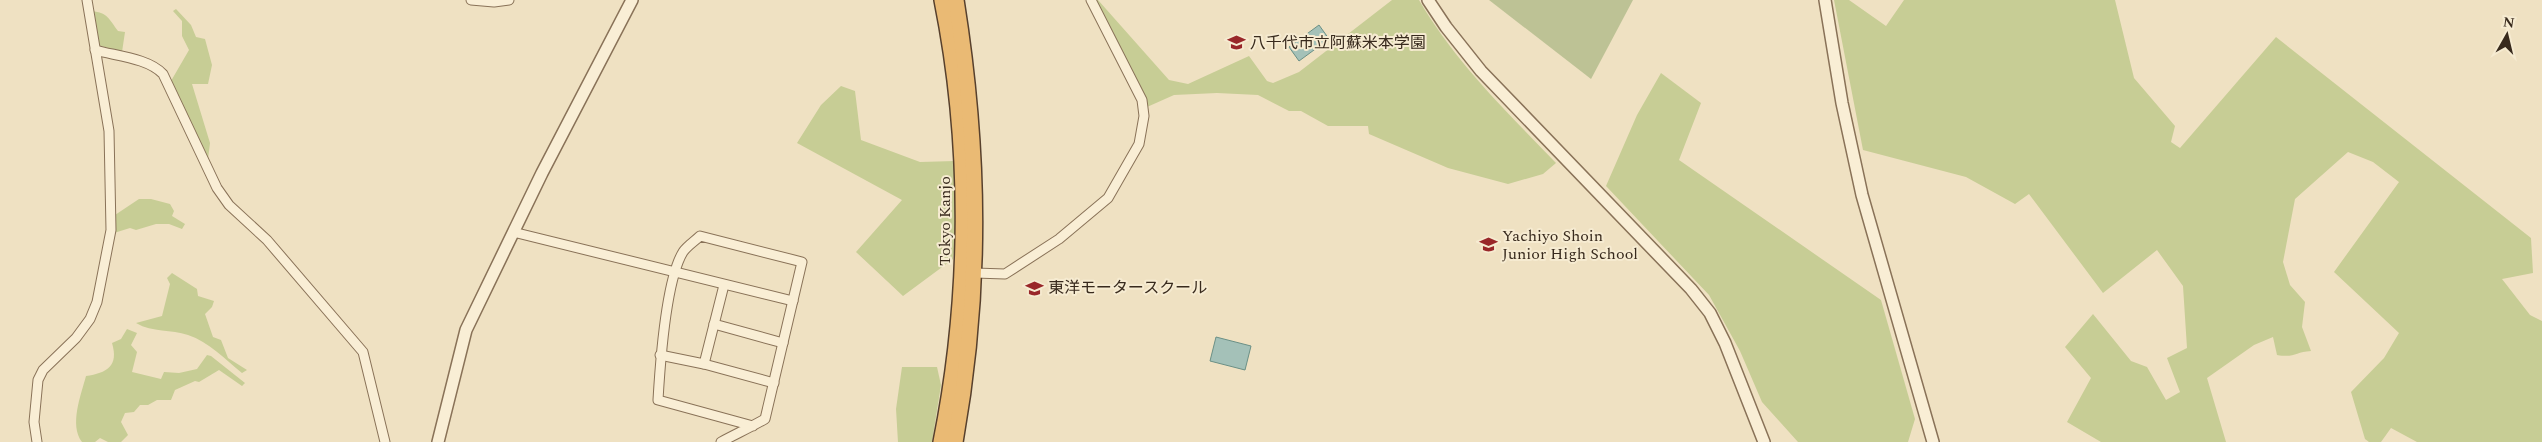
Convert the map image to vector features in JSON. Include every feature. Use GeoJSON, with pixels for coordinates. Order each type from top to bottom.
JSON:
{"type":"FeatureCollection","features":[{"type":"Feature","properties":{"kind":"highway","name":"Tokyo Kanjo"},"geometry":{"type":"LineString","coordinates":[[941,442],[956,352],[962,275],[963,200],[955,79],[942,0]]}},
{"type":"Feature","properties":{"kind":"highway","name":"Tokyo Kanjo"},"geometry":{"type":"LineString","coordinates":[[955,442],[969,344],[975,273],[976,195],[968,85],[956,0]]}},
{"type":"Feature","properties":{"kind":"street"},"geometry":{"type":"LineString","coordinates":[[37,442],[34,422],[38,380],[43,370],[85,328],[97,302],[108,254],[112,208],[109,131],[86,0]]}},
{"type":"Feature","properties":{"kind":"street"},"geometry":{"type":"LineString","coordinates":[[471,0],[494,2],[509,0]]}},
{"type":"Feature","properties":{"kind":"street"},"geometry":{"type":"LineString","coordinates":[[438,442],[466,330],[513,232],[632,0]]}},
{"type":"Feature","properties":{"kind":"street"},"geometry":{"type":"LineString","coordinates":[[975,273],[1005,274],[1058,239],[1108,198],[1139,144],[1144,116],[1142,100],[1091,0]]}},
{"type":"Feature","properties":{"kind":"street"},"geometry":{"type":"LineString","coordinates":[[1428,0],[1446,27],[1481,71],[1691,288],[1710,313],[1725,343],[1764,442]]}},
{"type":"Feature","properties":{"kind":"street"},"geometry":{"type":"LineString","coordinates":[[1825,0],[1842,103],[1862,195],[1933,442]]}},
{"type":"Feature","properties":{"kind":"street"},"geometry":{"type":"LineString","coordinates":[[95,50],[148,64],[157,68],[163,74],[217,188],[229,205],[267,240],[363,352],[385,442]]}},
{"type":"Feature","properties":{"kind":"street"},"geometry":{"type":"LineString","coordinates":[[513,232],[792,301]]}},
{"type":"Feature","properties":{"kind":"street"},"geometry":{"type":"LineString","coordinates":[[721,442],[753,426],[765,419],[802,262],[700,236],[684,251],[675,273],[660,355],[658,400],[753,426]]}},
{"type":"Feature","properties":{"kind":"street"},"geometry":{"type":"LineString","coordinates":[[704,364],[724,285]]}},
{"type":"Feature","properties":{"kind":"street"},"geometry":{"type":"LineString","coordinates":[[714,324],[783,343]]}},
{"type":"Feature","properties":{"kind":"street"},"geometry":{"type":"LineString","coordinates":[[660,355],[704,364],[774,383]]}},
{"type":"Feature","properties":{"kind":"green space"},"geometry":{"type":"Polygon","coordinates":[[[1095,0],[1098,0],[1169,80],[1188,84],[1249,56],[1267,81],[1273,83],[1299,72],[1392,0],[1419,0],[1433,23],[1465,65],[1500,105],[1556,163],[1543,174],[1508,184],[1448,168],[1369,134],[1368,126],[1328,126],[1301,111],[1289,111],[1258,95],[1217,93],[1174,95],[1147,107],[1095,0]]]}},
{"type":"Feature","properties":{"kind":"green space"},"geometry":{"type":"Polygon","coordinates":[[[1489,0],[1633,0],[1591,79],[1489,0]]]}},
{"type":"Feature","properties":{"kind":"green space"},"geometry":{"type":"Polygon","coordinates":[[[1834,0],[1849,0],[1886,26],[1904,0],[2115,0],[2134,78],[2175,126],[2171,142],[2180,148],[2276,37],[2531,238],[2533,273],[2502,279],[2530,315],[2542,321],[2542,442],[2417,442],[2391,428],[2381,442],[2369,442],[2365,439],[2351,392],[2384,358],[2399,333],[2334,272],[2399,182],[2373,162],[2348,152],[2295,199],[2283,262],[2290,285],[2305,302],[2302,327],[2311,351],[2288,356],[2277,355],[2273,337],[2254,345],[2207,378],[2226,442],[2101,442],[2067,422],[2091,378],[2065,347],[2093,314],[2131,361],[2147,367],[2166,400],[2180,392],[2167,358],[2187,348],[2183,286],[2157,250],[2103,293],[2029,194],[2015,204],[1966,177],[1863,150],[1834,0]]]}},
{"type":"Feature","properties":{"kind":"green space"},"geometry":{"type":"Polygon","coordinates":[[[176,9],[191,25],[196,37],[205,39],[212,65],[208,84],[192,84],[210,143],[208,159],[171,81],[189,50],[182,36],[182,21],[173,11],[176,9]]]}},
{"type":"Feature","properties":{"kind":"green space"},"geometry":{"type":"Polygon","coordinates":[[[92,11],[105,15],[118,31],[125,32],[122,52],[98,45],[92,11]]]}},
{"type":"Feature","properties":{"kind":"green space"},"geometry":{"type":"Polygon","coordinates":[[[1661,73],[1701,103],[1679,160],[1881,300],[1915,419],[1908,442],[1798,442],[1762,402],[1740,351],[1709,295],[1606,186],[1637,115],[1661,73]]]}},
{"type":"Feature","properties":{"kind":"green space"},"geometry":{"type":"Polygon","coordinates":[[[841,86],[855,91],[861,140],[920,162],[955,161],[956,238],[953,259],[903,296],[856,252],[902,200],[797,143],[821,105],[841,86]]]}},
{"type":"Feature","properties":{"kind":"green space"},"geometry":{"type":"Polygon","coordinates":[[[139,199],[151,199],[170,204],[174,211],[172,216],[185,224],[182,229],[169,224],[156,224],[136,230],[130,228],[114,233],[115,215],[139,199]]]}},
{"type":"Feature","properties":{"kind":"green space"},"geometry":{"type":"Polygon","coordinates":[[[172,273],[197,289],[198,296],[214,301],[212,307],[205,314],[213,337],[221,340],[228,358],[247,370],[242,373],[217,351],[196,338],[182,333],[149,328],[136,323],[162,316],[170,284],[167,278],[172,273]]]}},
{"type":"Feature","properties":{"kind":"green space"},"geometry":{"type":"Polygon","coordinates":[[[127,329],[137,333],[131,345],[137,352],[132,372],[161,379],[164,372],[179,373],[197,369],[207,355],[211,356],[245,383],[242,386],[219,370],[199,382],[195,381],[175,390],[171,400],[157,400],[148,405],[140,405],[134,412],[125,413],[121,422],[128,435],[121,442],[108,442],[100,438],[95,442],[82,442],[78,435],[76,419],[86,376],[100,373],[110,367],[114,357],[112,343],[121,339],[127,329]]]}},
{"type":"Feature","properties":{"kind":"green space"},"geometry":{"type":"Polygon","coordinates":[[[902,367],[937,367],[941,385],[932,442],[898,442],[896,409],[902,367]]]}},
{"type":"Feature","properties":{"kind":"water"},"geometry":{"type":"Polygon","coordinates":[[[1319,25],[1329,39],[1299,61],[1289,47],[1319,25]]]}},
{"type":"Feature","properties":{"kind":"water"},"geometry":{"type":"Polygon","coordinates":[[[1216,337],[1251,346],[1245,370],[1210,361],[1216,337]]]}},
{"type":"Feature","properties":{"kind":"place","name":"八千代市立阿蘇米本学園"},"geometry":{"type":"Point","coordinates":[1236,43]}},
{"type":"Feature","properties":{"kind":"place","name":"Yachiyo Shoin Junior High School"},"geometry":{"type":"Point","coordinates":[1488,245]}},
{"type":"Feature","properties":{"kind":"place","name":"東洋モータースクール"},"geometry":{"type":"Point","coordinates":[1034,288]}}]}
